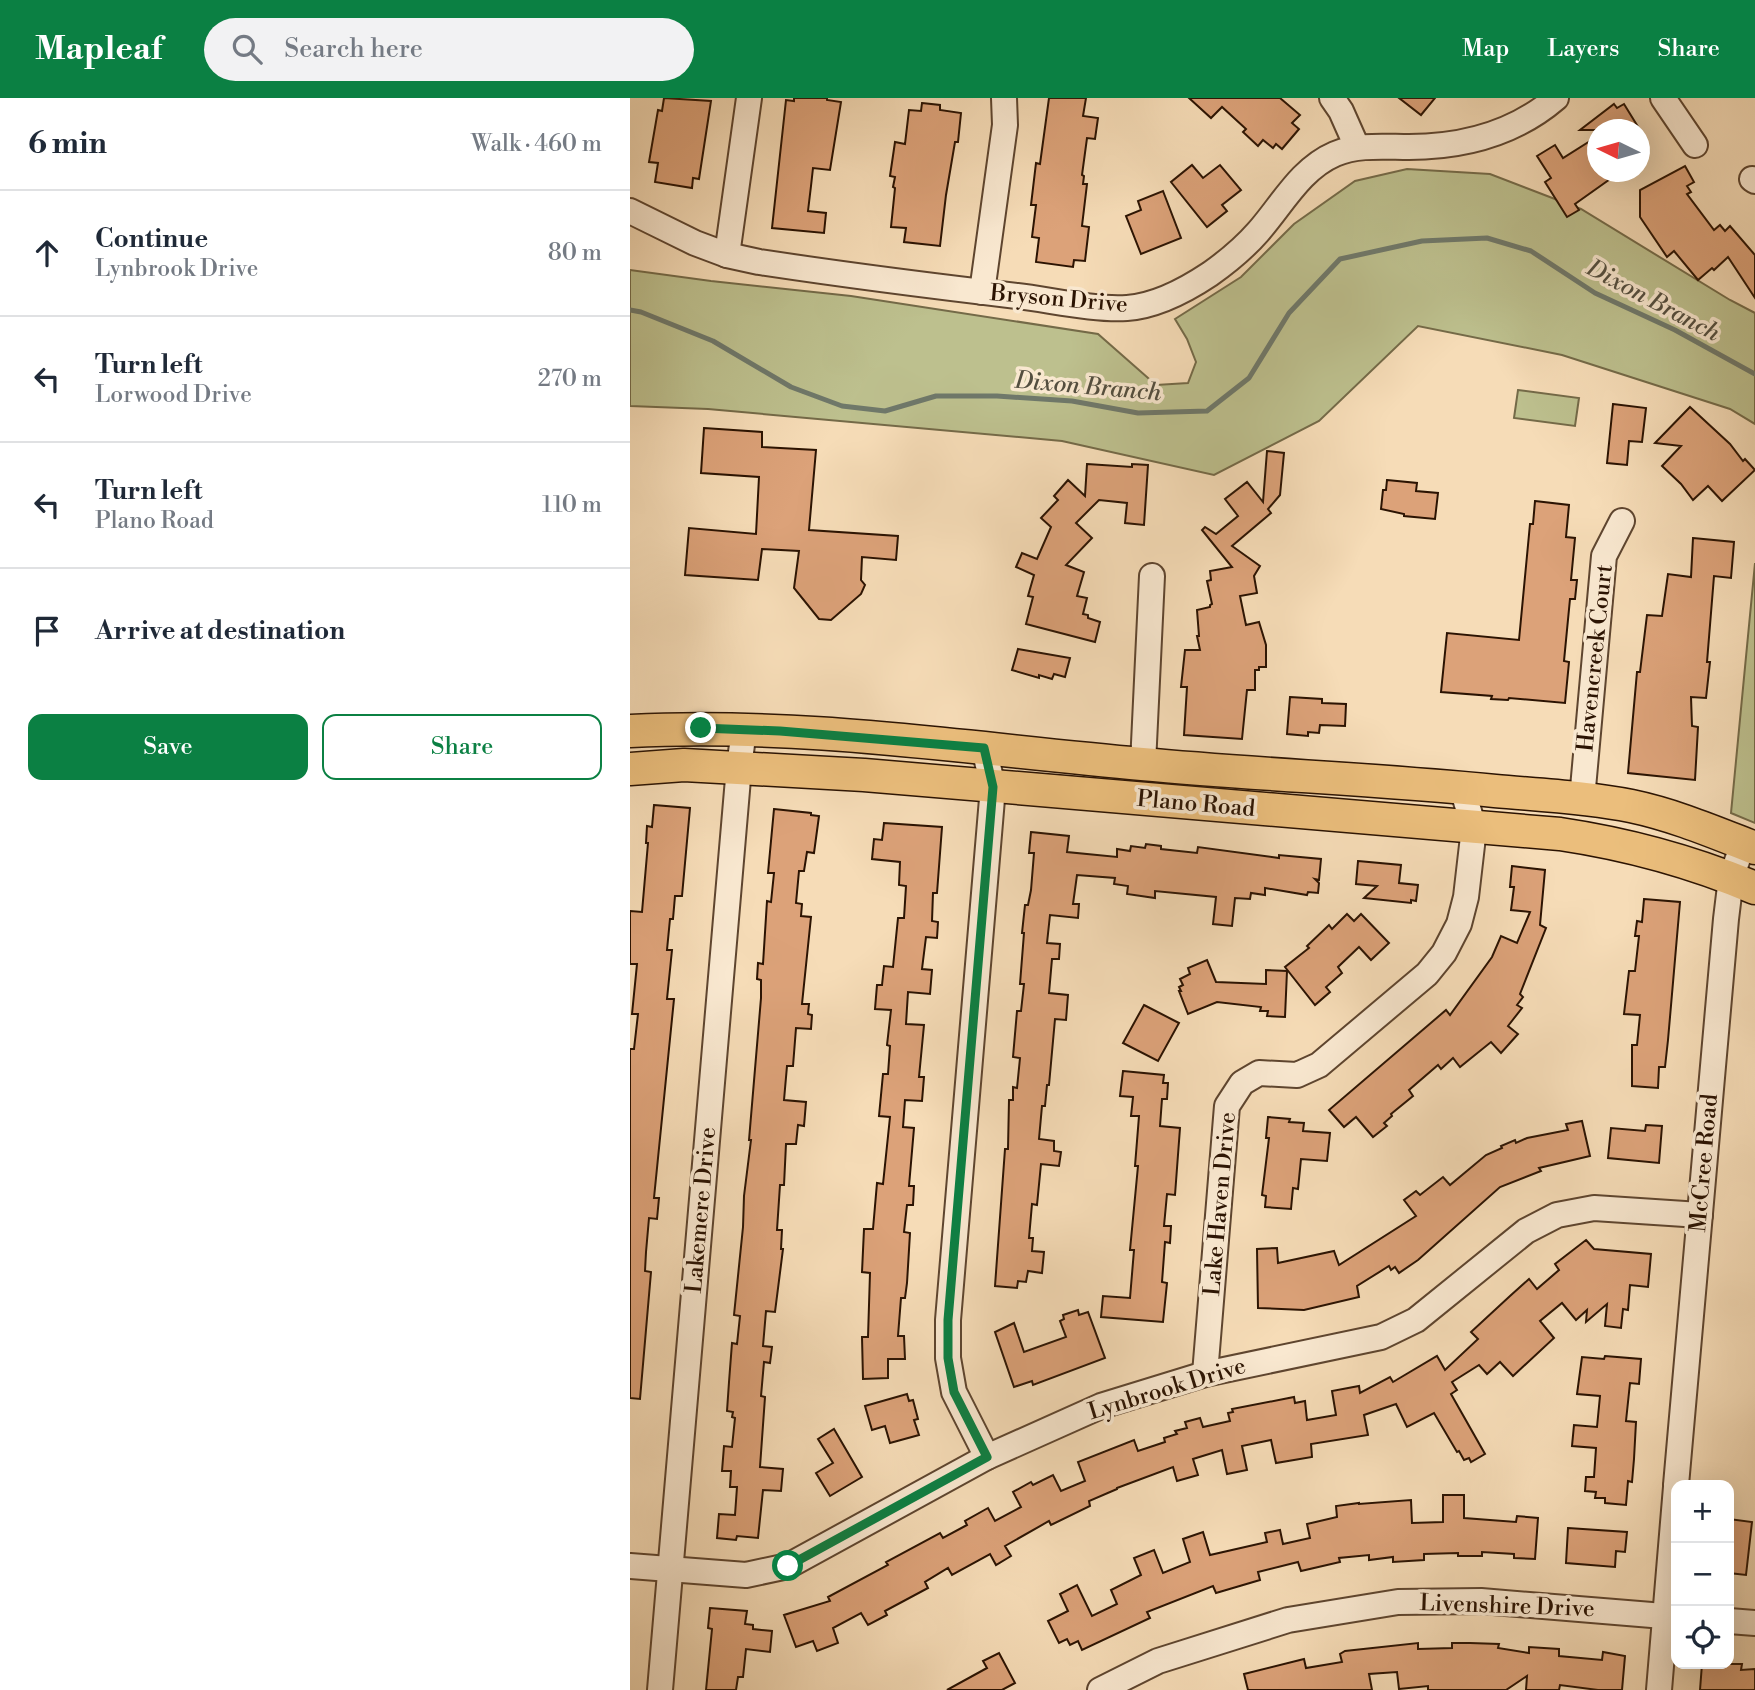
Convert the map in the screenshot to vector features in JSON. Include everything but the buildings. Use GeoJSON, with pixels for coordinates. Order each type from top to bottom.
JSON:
{"type":"FeatureCollection","features":[{"type":"Feature","properties":{"kind":"main road","name":"Plano Road"},"geometry":{"type":"LineString","coordinates":[[630,731],[691,728],[744,730],[984,748],[1143,765],[1582,799],[1630,806],[1666,815],[1749,846]]}},
{"type":"Feature","properties":{"kind":"main road","name":"Plano Road"},"geometry":{"type":"LineString","coordinates":[[630,769],[684,765],[864,775],[1560,834],[1646,851],[1743,883]]}},
{"type":"Feature","properties":{"kind":"street"},"geometry":{"type":"LineString","coordinates":[[727,255],[749,98]]}},
{"type":"Feature","properties":{"kind":"street"},"geometry":{"type":"LineString","coordinates":[[982,292],[1005,125],[1004,98]]}},
{"type":"Feature","properties":{"kind":"street"},"geometry":{"type":"LineString","coordinates":[[1332,98],[1342,111],[1357,147]]}},
{"type":"Feature","properties":{"kind":"street","name":"Bryson Drive"},"geometry":{"type":"LineString","coordinates":[[630,211],[695,243],[727,255],[759,262],[982,292],[1128,308],[1154,302],[1210,274],[1258,232],[1306,174],[1334,154],[1357,147],[1444,145],[1498,134],[1530,119],[1556,98]]}},
{"type":"Feature","properties":{"kind":"street"},"geometry":{"type":"LineString","coordinates":[[1663,98],[1695,145]]}},
{"type":"Feature","properties":{"kind":"street","name":"Havencreek Court"},"geometry":{"type":"LineString","coordinates":[[1582,799],[1604,556],[1622,521]]}},
{"type":"Feature","properties":{"kind":"street"},"geometry":{"type":"LineString","coordinates":[[1143,765],[1152,576]]}},
{"type":"Feature","properties":{"kind":"street","name":"Lakemere Drive"},"geometry":{"type":"LineString","coordinates":[[660,1690],[744,730]]}},
{"type":"Feature","properties":{"kind":"street"},"geometry":{"type":"LineString","coordinates":[[984,748],[993,787],[948,1345],[954,1392],[987,1457]]}},
{"type":"Feature","properties":{"kind":"street","name":"Lake Haven Drive"},"geometry":{"type":"LineString","coordinates":[[1205,1374],[1227,1106],[1242,1083],[1259,1073],[1297,1075],[1319,1065],[1427,974],[1444,953],[1459,924],[1466,897],[1474,828],[1462,788]]}},
{"type":"Feature","properties":{"kind":"street","name":"McCree Road"},"geometry":{"type":"LineString","coordinates":[[1677,1480],[1726,919],[1743,883],[1749,846]]}},
{"type":"Feature","properties":{"kind":"street","name":"Lynbrook Drive"},"geometry":{"type":"LineString","coordinates":[[630,1566],[746,1575],[788,1566],[987,1457],[1101,1406],[1205,1374],[1381,1337],[1416,1320],[1526,1231],[1557,1215],[1594,1208],[1700,1215]]}},
{"type":"Feature","properties":{"kind":"street","name":"McCree Road"},"geometry":{"type":"LineString","coordinates":[[1671,1606],[1674,1543]]}},
{"type":"Feature","properties":{"kind":"street","name":"Livenshire Drive"},"geometry":{"type":"LineString","coordinates":[[1100,1690],[1158,1661],[1288,1620],[1398,1602],[1481,1601],[1671,1617]]}},
{"type":"Feature","properties":{"kind":"street","name":"McCree Road"},"geometry":{"type":"LineString","coordinates":[[1658,1690],[1671,1617]]}},
{"type":"Feature","properties":{"kind":"street"},"geometry":{"type":"LineString","coordinates":[[1734,1621],[1755,1623]]}},
{"type":"Feature","properties":{"kind":"green space"},"geometry":{"type":"Polygon","coordinates":[[[1407,169],[1490,174],[1581,209],[1755,313],[1755,424],[1730,409],[1562,355],[1418,326],[1319,421],[1214,475],[1062,441],[708,409],[630,406],[630,270],[851,296],[1098,334],[1156,385],[1188,383],[1196,362],[1175,319],[1241,277],[1294,224],[1355,181],[1407,169]]]}},
{"type":"Feature","properties":{"kind":"green space"},"geometry":{"type":"Polygon","coordinates":[[[1518,390],[1579,398],[1575,426],[1514,418],[1518,390]]]}},
{"type":"Feature","properties":{"kind":"green space"},"geometry":{"type":"Polygon","coordinates":[[[1755,563],[1755,823],[1731,813],[1755,563]]]}},
{"type":"Feature","properties":{"kind":"waterway","name":"Dixon Branch"},"geometry":{"type":"LineString","coordinates":[[630,310],[713,341],[791,387],[842,406],[885,411],[936,396],[997,396],[1072,401],[1138,413],[1207,411],[1249,378],[1289,313],[1340,259],[1422,241],[1487,238],[1531,251],[1595,293],[1675,330],[1755,374]]}},
{"type":"Feature","properties":{"kind":"route"},"geometry":{"type":"LineString","coordinates":[[701,728],[780,731],[984,748],[993,787],[948,1320],[948,1358],[954,1392],[987,1457],[788,1566]]}}]}
